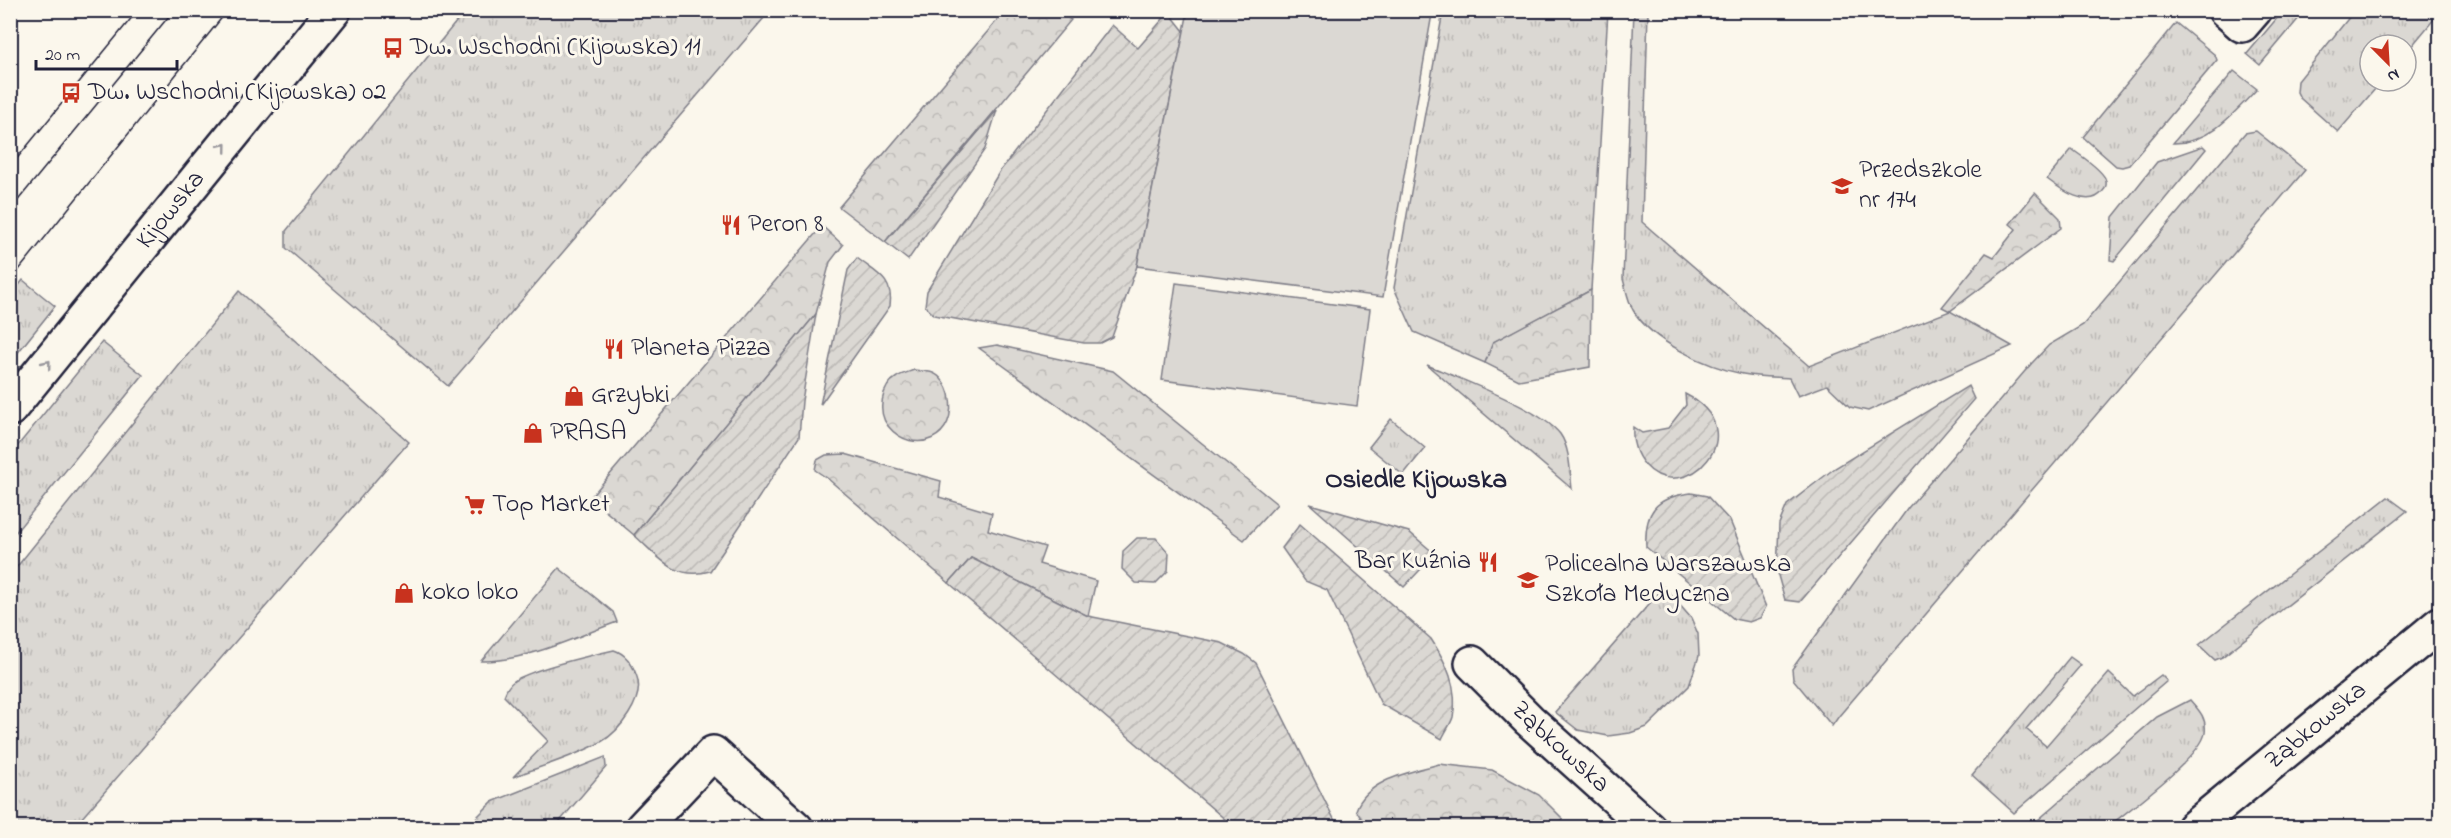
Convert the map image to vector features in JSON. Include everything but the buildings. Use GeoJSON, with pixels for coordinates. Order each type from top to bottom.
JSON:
{"type":"FeatureCollection","features":[{"type":"Feature","properties":{"kind":"street","name":"Kijowska"},"geometry":{"type":"LineString","coordinates":[[10,409],[334,10]]}},
{"type":"Feature","properties":{"kind":"street"},"geometry":{"type":"LineString","coordinates":[[2225,10],[2242,25],[2254,10]]}},
{"type":"Feature","properties":{"kind":"street","name":"Ząbkowska"},"geometry":{"type":"LineString","coordinates":[[2193,828],[2440,624]]}},
{"type":"Feature","properties":{"kind":"street","name":"Ząbkowska"},"geometry":{"type":"LineString","coordinates":[[1472,663],[1529,720],[1649,828]]}},
{"type":"Feature","properties":{"kind":"street"},"geometry":{"type":"LineString","coordinates":[[642,828],[713,753],[796,828]]}},
{"type":"Feature","properties":{"kind":"green space"},"geometry":{"type":"Polygon","coordinates":[[[1475,10],[1608,11],[1591,290],[1494,342],[1485,363],[1414,332],[1394,288],[1442,17],[1475,10]]]}},
{"type":"Feature","properties":{"kind":"green space"},"geometry":{"type":"Polygon","coordinates":[[[2355,10],[2440,10],[2418,39],[2418,33],[2358,33],[2358,93],[2372,93],[2338,132],[2300,98],[2297,92],[2298,81],[2355,10]]]}},
{"type":"Feature","properties":{"kind":"green space"},"geometry":{"type":"Polygon","coordinates":[[[465,11],[770,11],[448,386],[286,248],[286,231],[465,11]]]}},
{"type":"Feature","properties":{"kind":"green space"},"geometry":{"type":"Polygon","coordinates":[[[1005,11],[1059,11],[1071,20],[885,242],[839,207],[1005,11]]]}},
{"type":"Feature","properties":{"kind":"green space"},"geometry":{"type":"Polygon","coordinates":[[[1188,11],[1398,11],[1432,14],[1383,297],[1137,266],[1188,11]]]}},
{"type":"Feature","properties":{"kind":"green space"},"geometry":{"type":"Polygon","coordinates":[[[1634,11],[1648,11],[1642,222],[1809,366],[1950,311],[2012,346],[1868,411],[1850,407],[1827,385],[1798,396],[1789,378],[1749,375],[1713,366],[1653,333],[1633,310],[1623,279],[1634,11]]]}},
{"type":"Feature","properties":{"kind":"green space"},"geometry":{"type":"Polygon","coordinates":[[[2283,11],[2305,11],[2260,65],[2247,54],[2283,11]]]}},
{"type":"Feature","properties":{"kind":"green space"},"geometry":{"type":"Polygon","coordinates":[[[1169,12],[1184,31],[1137,266],[1112,337],[1100,343],[1084,343],[934,315],[925,306],[927,291],[1000,171],[1112,25],[1138,48],[1169,12]]]}},
{"type":"Feature","properties":{"kind":"green space"},"geometry":{"type":"Polygon","coordinates":[[[2176,23],[2215,55],[2217,60],[2129,165],[2116,166],[2083,137],[2176,23]]]}},
{"type":"Feature","properties":{"kind":"green space"},"geometry":{"type":"Polygon","coordinates":[[[2234,71],[2257,89],[2210,132],[2186,142],[2173,143],[2234,71]]]}},
{"type":"Feature","properties":{"kind":"green space"},"geometry":{"type":"Polygon","coordinates":[[[997,110],[985,149],[908,260],[885,242],[997,110]]]}},
{"type":"Feature","properties":{"kind":"green space"},"geometry":{"type":"Polygon","coordinates":[[[2256,131],[2305,170],[1832,726],[1793,679],[1792,669],[1908,508],[2031,364],[2049,345],[2083,325],[2245,133],[2256,131]]]}},
{"type":"Feature","properties":{"kind":"green space"},"geometry":{"type":"Polygon","coordinates":[[[2203,146],[2206,149],[2114,261],[2110,260],[2113,217],[2157,162],[2203,146]]]}},
{"type":"Feature","properties":{"kind":"green space"},"geometry":{"type":"Polygon","coordinates":[[[2072,149],[2095,166],[2105,178],[2105,188],[2097,196],[2090,199],[2075,196],[2047,179],[2072,149]]]}},
{"type":"Feature","properties":{"kind":"green space"},"geometry":{"type":"Polygon","coordinates":[[[2035,193],[2060,218],[2061,228],[1950,311],[1942,307],[1986,253],[1994,257],[2016,229],[2010,224],[2035,193]]]}},
{"type":"Feature","properties":{"kind":"green space"},"geometry":{"type":"Polygon","coordinates":[[[822,226],[843,245],[830,262],[816,314],[634,535],[590,498],[822,226]]]}},
{"type":"Feature","properties":{"kind":"green space"},"geometry":{"type":"Polygon","coordinates":[[[857,258],[886,283],[891,297],[890,306],[820,405],[848,270],[857,258]]]}},
{"type":"Feature","properties":{"kind":"green space"},"geometry":{"type":"Polygon","coordinates":[[[23,280],[55,306],[11,361],[11,295],[23,280]]]}},
{"type":"Feature","properties":{"kind":"green space"},"geometry":{"type":"Polygon","coordinates":[[[1176,283],[1370,309],[1357,406],[1162,380],[1176,283]]]}},
{"type":"Feature","properties":{"kind":"green space"},"geometry":{"type":"Polygon","coordinates":[[[1591,290],[1590,367],[1519,380],[1485,363],[1493,342],[1591,290]]]}},
{"type":"Feature","properties":{"kind":"green space"},"geometry":{"type":"Polygon","coordinates":[[[239,291],[409,442],[74,827],[11,827],[11,574],[239,291]]]}},
{"type":"Feature","properties":{"kind":"green space"},"geometry":{"type":"Polygon","coordinates":[[[816,314],[802,401],[799,437],[710,571],[686,573],[668,565],[634,535],[816,314]]]}},
{"type":"Feature","properties":{"kind":"green space"},"geometry":{"type":"Polygon","coordinates":[[[102,342],[143,375],[11,538],[11,454],[102,342]]]}},
{"type":"Feature","properties":{"kind":"green space"},"geometry":{"type":"Polygon","coordinates":[[[997,345],[1113,371],[1277,504],[1244,540],[979,348],[997,345]]]}},
{"type":"Feature","properties":{"kind":"green space"},"geometry":{"type":"Polygon","coordinates":[[[1427,365],[1498,395],[1536,414],[1550,424],[1560,434],[1566,446],[1572,489],[1427,365]]]}},
{"type":"Feature","properties":{"kind":"green space"},"geometry":{"type":"Polygon","coordinates":[[[914,370],[939,376],[947,388],[951,410],[948,422],[941,432],[932,439],[921,441],[910,440],[898,435],[888,426],[882,407],[887,386],[901,375],[914,370]]]}},
{"type":"Feature","properties":{"kind":"green space"},"geometry":{"type":"Polygon","coordinates":[[[1968,386],[1974,399],[1800,602],[1785,600],[1777,572],[1779,524],[1787,505],[1835,468],[1968,386]]]}},
{"type":"Feature","properties":{"kind":"green space"},"geometry":{"type":"Polygon","coordinates":[[[1685,394],[1706,410],[1715,427],[1715,445],[1707,460],[1694,472],[1678,478],[1661,476],[1645,465],[1639,457],[1634,443],[1633,427],[1642,433],[1668,428],[1686,405],[1685,394]]]}},
{"type":"Feature","properties":{"kind":"green space"},"geometry":{"type":"Polygon","coordinates":[[[1391,419],[1425,448],[1403,475],[1369,447],[1391,419]]]}},
{"type":"Feature","properties":{"kind":"green space"},"geometry":{"type":"Polygon","coordinates":[[[845,454],[941,481],[939,497],[992,513],[988,530],[1045,547],[1039,564],[1096,581],[1088,616],[971,558],[949,583],[815,470],[817,460],[826,455],[845,454]]]}},
{"type":"Feature","properties":{"kind":"green space"},"geometry":{"type":"Polygon","coordinates":[[[1691,493],[1707,496],[1730,521],[1766,607],[1760,618],[1749,622],[1734,619],[1646,547],[1647,524],[1655,508],[1669,498],[1691,493]]]}},
{"type":"Feature","properties":{"kind":"green space"},"geometry":{"type":"Polygon","coordinates":[[[2388,497],[2407,511],[2222,657],[2215,660],[2199,645],[2388,497]]]}},
{"type":"Feature","properties":{"kind":"green space"},"geometry":{"type":"Polygon","coordinates":[[[1310,504],[1409,532],[1435,554],[1404,587],[1310,504]]]}},
{"type":"Feature","properties":{"kind":"green space"},"geometry":{"type":"Polygon","coordinates":[[[1300,524],[1431,639],[1442,657],[1453,686],[1453,717],[1442,739],[1381,704],[1327,590],[1305,581],[1282,548],[1300,524]]]}},
{"type":"Feature","properties":{"kind":"green space"},"geometry":{"type":"Polygon","coordinates":[[[1137,538],[1156,538],[1169,553],[1168,571],[1155,584],[1136,583],[1122,569],[1123,551],[1137,538]]]}},
{"type":"Feature","properties":{"kind":"green space"},"geometry":{"type":"Polygon","coordinates":[[[971,558],[1088,616],[1222,643],[1244,654],[1256,663],[1338,827],[1234,827],[949,583],[971,558]]]}},
{"type":"Feature","properties":{"kind":"green space"},"geometry":{"type":"Polygon","coordinates":[[[559,568],[613,612],[617,622],[532,653],[481,661],[559,568]]]}},
{"type":"Feature","properties":{"kind":"green space"},"geometry":{"type":"Polygon","coordinates":[[[1664,587],[1691,618],[1698,634],[1699,656],[1689,686],[1647,727],[1630,733],[1608,736],[1578,730],[1555,712],[1664,587]]]}},
{"type":"Feature","properties":{"kind":"green space"},"geometry":{"type":"Polygon","coordinates":[[[614,650],[629,660],[637,677],[638,686],[634,705],[622,723],[608,737],[591,747],[513,777],[548,741],[504,696],[509,686],[514,681],[534,672],[614,650]]]}},
{"type":"Feature","properties":{"kind":"green space"},"geometry":{"type":"Polygon","coordinates":[[[2070,657],[2081,665],[2026,729],[2046,746],[2109,673],[2133,696],[2161,675],[2167,681],[2014,813],[1972,775],[2070,657]]]}},
{"type":"Feature","properties":{"kind":"green space"},"geometry":{"type":"Polygon","coordinates":[[[2190,700],[2204,719],[2205,733],[2201,743],[2178,769],[2132,808],[2108,827],[2030,827],[2157,717],[2190,700]]]}},
{"type":"Feature","properties":{"kind":"green space"},"geometry":{"type":"Polygon","coordinates":[[[605,757],[606,767],[555,827],[467,827],[492,802],[605,757]]]}},
{"type":"Feature","properties":{"kind":"green space"},"geometry":{"type":"Polygon","coordinates":[[[1439,764],[1492,770],[1539,795],[1563,819],[1551,828],[1366,827],[1356,810],[1370,791],[1392,778],[1439,764]]]}},
{"type":"Feature","properties":{"kind":"tram line"},"geometry":{"type":"LineString","coordinates":[[10,167],[138,10]]}},
{"type":"Feature","properties":{"kind":"tram line"},"geometry":{"type":"LineString","coordinates":[[10,210],[174,10]]}},
{"type":"Feature","properties":{"kind":"tram line"},"geometry":{"type":"LineString","coordinates":[[10,281],[228,10]]}},
{"type":"Feature","properties":{"kind":"place","name":"Dw. Wschodni (Kijowska) 11"},"geometry":{"type":"Point","coordinates":[393,48]}},
{"type":"Feature","properties":{"kind":"place","name":"Dw. Wschodni (Kijowska) 02"},"geometry":{"type":"Point","coordinates":[71,93]}},
{"type":"Feature","properties":{"kind":"place","name":"Przedszkole nr 174"},"geometry":{"type":"Point","coordinates":[1842,186]}},
{"type":"Feature","properties":{"kind":"place","name":"Peron 8"},"geometry":{"type":"Point","coordinates":[731,225]}},
{"type":"Feature","properties":{"kind":"place","name":"Planeta Pizza"},"geometry":{"type":"Point","coordinates":[614,349]}},
{"type":"Feature","properties":{"kind":"place","name":"Grzybki"},"geometry":{"type":"Point","coordinates":[574,396]}},
{"type":"Feature","properties":{"kind":"place","name":"PRASA"},"geometry":{"type":"Point","coordinates":[533,433]}},
{"type":"Feature","properties":{"kind":"place","name":"Top Market"},"geometry":{"type":"Point","coordinates":[475,505]}},
{"type":"Feature","properties":{"kind":"place","name":"Bar Kuźnia"},"geometry":{"type":"Point","coordinates":[1488,562]}},
{"type":"Feature","properties":{"kind":"place","name":"Policealna Warszawska Szkoła Medyczna"},"geometry":{"type":"Point","coordinates":[1528,580]}},
{"type":"Feature","properties":{"kind":"place","name":"koko loko"},"geometry":{"type":"Point","coordinates":[404,593]}},
{"type":"Feature","properties":{"kind":"district","name":"Osiedle Kijowska"},"geometry":{"type":"Point","coordinates":[1416,480]}}]}
